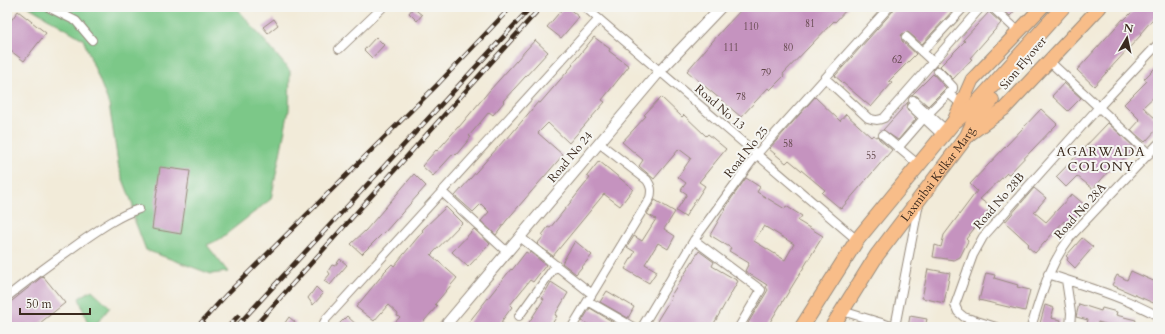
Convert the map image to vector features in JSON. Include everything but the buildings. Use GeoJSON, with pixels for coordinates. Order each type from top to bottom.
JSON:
{"type":"FeatureCollection","features":[{"type":"Feature","properties":{"kind":"highway","name":"Sion Flyover"},"geometry":{"type":"LineString","coordinates":[[967,113],[1064,7]]}},
{"type":"Feature","properties":{"kind":"highway","name":"Sion Flyover"},"geometry":{"type":"LineString","coordinates":[[967,113],[1074,7]]}},
{"type":"Feature","properties":{"kind":"highway","name":"Laxmibai Kelkar Marg"},"geometry":{"type":"LineString","coordinates":[[802,327],[857,240],[948,129],[967,113]]}},
{"type":"Feature","properties":{"kind":"highway"},"geometry":{"type":"LineString","coordinates":[[948,129],[966,138],[967,113]]}},
{"type":"Feature","properties":{"kind":"highway","name":"Laxmibai Kelkar Marg"},"geometry":{"type":"LineString","coordinates":[[832,327],[877,255],[966,138]]}},
{"type":"Feature","properties":{"kind":"main road"},"geometry":{"type":"LineString","coordinates":[[967,113],[972,80],[1042,7]]}},
{"type":"Feature","properties":{"kind":"main road","name":"Laxmibai Kelkar Marg"},"geometry":{"type":"LineString","coordinates":[[966,138],[1004,110],[1100,7]]}},
{"type":"Feature","properties":{"kind":"street"},"geometry":{"type":"LineString","coordinates":[[48,7],[76,21],[92,40]]}},
{"type":"Feature","properties":{"kind":"street"},"geometry":{"type":"LineString","coordinates":[[339,49],[383,7]]}},
{"type":"Feature","properties":{"kind":"street","name":"Road No 24"},"geometry":{"type":"LineString","coordinates":[[444,327],[660,71],[721,7]]}},
{"type":"Feature","properties":{"kind":"street","name":"Road No 25"},"geometry":{"type":"LineString","coordinates":[[642,327],[694,240],[757,154],[826,79],[889,7]]}},
{"type":"Feature","properties":{"kind":"street"},"geometry":{"type":"LineString","coordinates":[[922,52],[964,7]]}},
{"type":"Feature","properties":{"kind":"street"},"geometry":{"type":"LineString","coordinates":[[826,79],[868,118],[880,120],[884,118],[981,7]]}},
{"type":"Feature","properties":{"kind":"street"},"geometry":{"type":"LineString","coordinates":[[992,7],[1018,32]]}},
{"type":"Feature","properties":{"kind":"street","name":"Road No 13"},"geometry":{"type":"LineString","coordinates":[[586,8],[857,240]]}},
{"type":"Feature","properties":{"kind":"street"},"geometry":{"type":"LineString","coordinates":[[322,327],[326,318],[600,20]]}},
{"type":"Feature","properties":{"kind":"street"},"geometry":{"type":"LineString","coordinates":[[944,28],[955,37]]}},
{"type":"Feature","properties":{"kind":"street"},"geometry":{"type":"LineString","coordinates":[[906,37],[933,62]]}},
{"type":"Feature","properties":{"kind":"street","name":"Road No 28B"},"geometry":{"type":"LineString","coordinates":[[996,327],[964,316],[958,312],[955,305],[973,255],[983,237],[1099,107],[1158,44]]}},
{"type":"Feature","properties":{"kind":"street"},"geometry":{"type":"LineString","coordinates":[[1049,61],[1149,154]]}},
{"type":"Feature","properties":{"kind":"street"},"geometry":{"type":"LineString","coordinates":[[898,148],[926,116],[953,89],[953,85],[938,71]]}},
{"type":"Feature","properties":{"kind":"street"},"geometry":{"type":"LineString","coordinates":[[948,94],[967,113]]}},
{"type":"Feature","properties":{"kind":"street"},"geometry":{"type":"LineString","coordinates":[[912,103],[926,116],[948,129]]}},
{"type":"Feature","properties":{"kind":"street"},"geometry":{"type":"LineString","coordinates":[[883,135],[919,165]]}},
{"type":"Feature","properties":{"kind":"street"},"geometry":{"type":"LineString","coordinates":[[572,327],[650,198],[652,191],[647,180],[599,143]]}},
{"type":"Feature","properties":{"kind":"street","name":"Road No 28A"},"geometry":{"type":"LineString","coordinates":[[1031,327],[1048,274],[1060,250],[1071,236],[1158,144]]}},
{"type":"Feature","properties":{"kind":"street"},"geometry":{"type":"LineString","coordinates":[[442,192],[507,252]]}},
{"type":"Feature","properties":{"kind":"street"},"geometry":{"type":"LineString","coordinates":[[842,311],[895,327],[920,199]]}},
{"type":"Feature","properties":{"kind":"street"},"geometry":{"type":"LineString","coordinates":[[7,297],[46,266],[98,230],[128,212],[139,209]]}},
{"type":"Feature","properties":{"kind":"street"},"geometry":{"type":"LineString","coordinates":[[520,237],[556,265],[590,297],[633,327]]}},
{"type":"Feature","properties":{"kind":"street"},"geometry":{"type":"LineString","coordinates":[[694,240],[761,290],[739,327]]}},
{"type":"Feature","properties":{"kind":"street"},"geometry":{"type":"LineString","coordinates":[[519,316],[556,265]]}},
{"type":"Feature","properties":{"kind":"street"},"geometry":{"type":"LineString","coordinates":[[1048,274],[1110,295],[1158,316]]}},
{"type":"Feature","properties":{"kind":"street"},"geometry":{"type":"LineString","coordinates":[[1066,280],[1071,312],[1071,327]]}},
{"type":"Feature","properties":{"kind":"green space"},"geometry":{"type":"Polygon","coordinates":[[[29,7],[236,7],[290,71],[289,110],[271,199],[220,239],[207,245],[228,272],[211,274],[146,250],[133,216],[133,205],[119,169],[109,104],[83,39],[29,7]]]}},
{"type":"Feature","properties":{"kind":"green space"},"geometry":{"type":"Polygon","coordinates":[[[92,290],[110,307],[99,321],[89,327],[79,298],[92,290]]]}},
{"type":"Feature","properties":{"kind":"railway"},"geometry":{"type":"LineString","coordinates":[[197,327],[227,294],[437,85],[511,7]]}},
{"type":"Feature","properties":{"kind":"railway"},"geometry":{"type":"LineString","coordinates":[[236,327],[531,7]]}},
{"type":"Feature","properties":{"kind":"railway"},"geometry":{"type":"LineString","coordinates":[[254,327],[541,7]]}},
{"type":"Feature","properties":{"kind":"railway"},"geometry":{"type":"LineString","coordinates":[[228,327],[238,316]]}},
{"type":"Feature","properties":{"kind":"district","name":"AGARWADA COLONY"},"geometry":{"type":"Point","coordinates":[1101,158]}}]}
